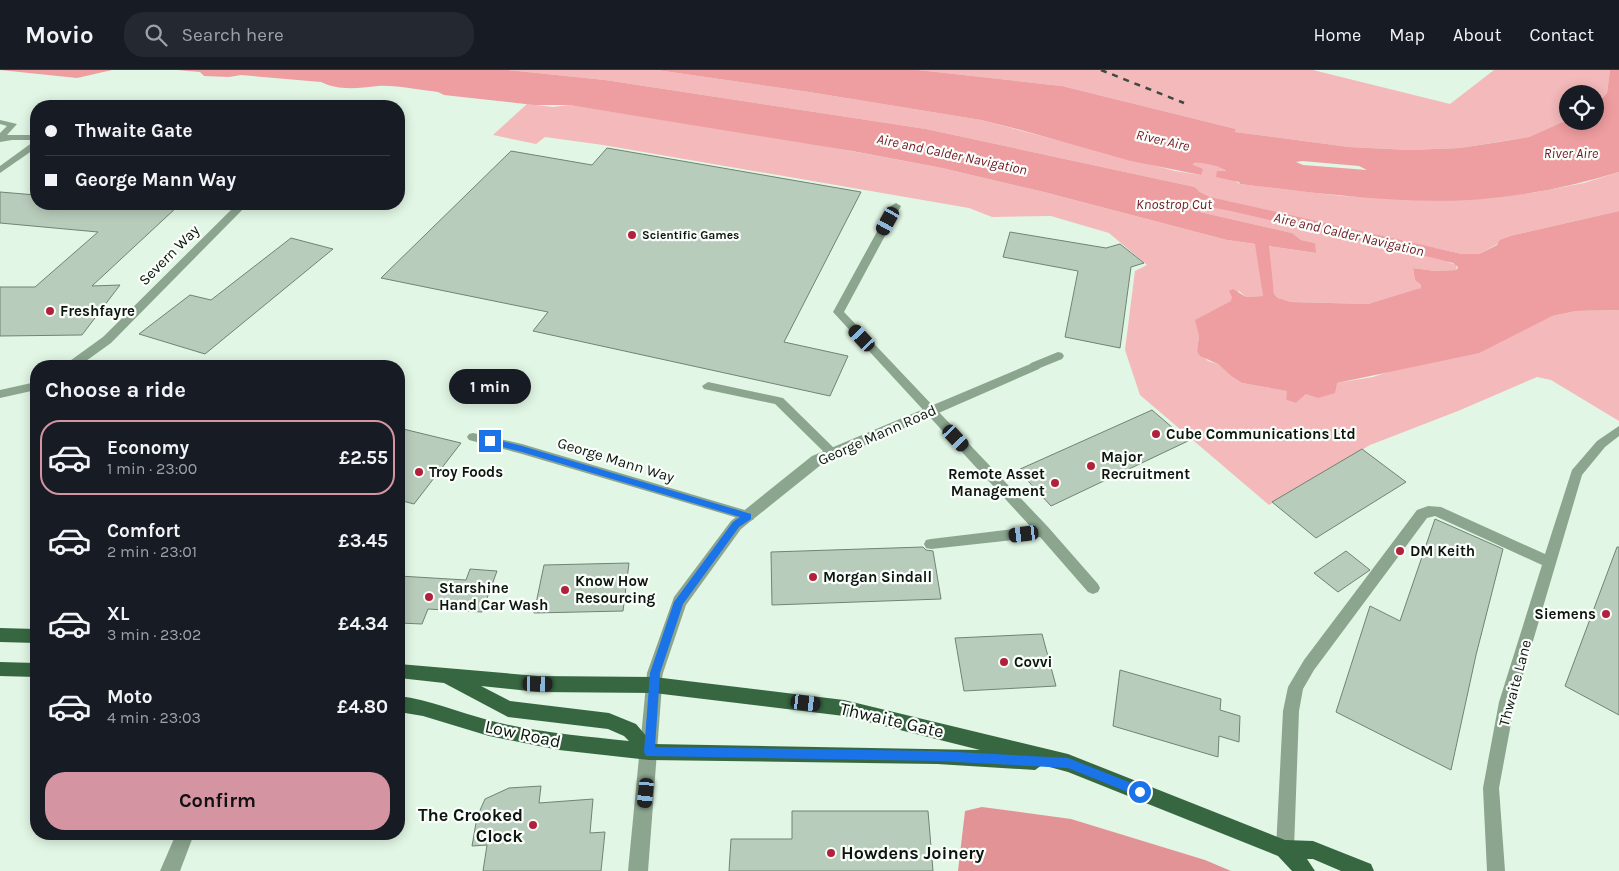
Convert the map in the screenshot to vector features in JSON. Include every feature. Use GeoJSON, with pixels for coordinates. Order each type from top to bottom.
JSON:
{"type":"FeatureCollection","features":[{"type":"Feature","properties":{"kind":"main road"},"geometry":{"type":"LineString","coordinates":[[0,635],[30,636]]}},
{"type":"Feature","properties":{"kind":"main road"},"geometry":{"type":"LineString","coordinates":[[0,669],[30,670]]}},
{"type":"Feature","properties":{"kind":"main road"},"geometry":{"type":"LineString","coordinates":[[405,672],[538,684],[654,685]]}},
{"type":"Feature","properties":{"kind":"main road"},"geometry":{"type":"LineString","coordinates":[[443,675],[508,710],[609,721],[630,730],[650,752]]}},
{"type":"Feature","properties":{"kind":"main road","name":"Thwaite Gate"},"geometry":{"type":"LineString","coordinates":[[654,685],[844,708],[1068,763],[1285,849],[1313,850],[1364,871]]}},
{"type":"Feature","properties":{"kind":"main road","name":"Low Road"},"geometry":{"type":"LineString","coordinates":[[405,705],[423,708],[490,728],[559,742],[650,752]]}},
{"type":"Feature","properties":{"kind":"main road","name":"Thwaite Gate"},"geometry":{"type":"LineString","coordinates":[[650,752],[937,756],[1068,763]]}},
{"type":"Feature","properties":{"kind":"main road","name":"Thwaite Gate"},"geometry":{"type":"LineString","coordinates":[[1285,849],[1304,871]]}},
{"type":"Feature","properties":{"kind":"street","name":"Severn Way"},"geometry":{"type":"LineString","coordinates":[[79,360],[106,340],[237,210]]}},
{"type":"Feature","properties":{"kind":"street","name":"George Mann Road"},"geometry":{"type":"LineString","coordinates":[[638,871],[650,752],[655,673],[679,602],[736,525],[817,460],[1036,366]]}},
{"type":"Feature","properties":{"kind":"street"},"geometry":{"type":"LineString","coordinates":[[0,394],[30,387]]}},
{"type":"Feature","properties":{"kind":"street"},"geometry":{"type":"LineString","coordinates":[[170,871],[183,840]]}},
{"type":"Feature","properties":{"kind":"lane"},"geometry":{"type":"LineString","coordinates":[[0,122],[13,124],[2,135],[1,139],[30,138]]}},
{"type":"Feature","properties":{"kind":"lane"},"geometry":{"type":"LineString","coordinates":[[0,170],[30,148]]}},
{"type":"Feature","properties":{"kind":"lane"},"geometry":{"type":"LineString","coordinates":[[896,206],[838,312],[1094,588]]}},
{"type":"Feature","properties":{"kind":"lane"},"geometry":{"type":"LineString","coordinates":[[1036,366],[1058,356]]}},
{"type":"Feature","properties":{"kind":"lane"},"geometry":{"type":"LineString","coordinates":[[708,386],[780,401],[832,453]]}},
{"type":"Feature","properties":{"kind":"lane","name":"Thwaite Lane"},"geometry":{"type":"LineString","coordinates":[[1496,871],[1491,788],[1507,702],[1576,473],[1601,444],[1619,430]]}},
{"type":"Feature","properties":{"kind":"lane","name":"George Mann Way"},"geometry":{"type":"LineString","coordinates":[[473,438],[522,449],[748,516]]}},
{"type":"Feature","properties":{"kind":"lane"},"geometry":{"type":"LineString","coordinates":[[1285,849],[1291,710],[1296,687],[1309,665],[1422,514],[1428,511],[1436,511],[1549,562]]}},
{"type":"Feature","properties":{"kind":"lane"},"geometry":{"type":"LineString","coordinates":[[931,544],[1043,531]]}},
{"type":"Feature","properties":{"kind":"shaded area"},"geometry":{"type":"Polygon","coordinates":[[[508,70],[657,70],[809,92],[981,120],[1175,171],[1201,175],[1193,166],[1194,163],[1211,164],[1224,168],[1226,170],[1222,172],[1240,184],[1342,196],[1437,200],[1492,198],[1584,183],[1619,172],[1619,211],[1514,235],[1479,254],[1462,254],[1435,248],[1448,262],[1456,265],[1457,270],[1435,271],[1413,268],[1415,280],[1421,285],[1421,288],[1417,290],[1368,304],[1291,302],[1278,298],[1274,294],[1273,287],[1262,286],[1263,296],[1246,297],[1239,291],[1232,297],[1232,301],[1196,320],[1199,336],[1197,351],[1208,361],[1218,364],[1242,383],[1288,391],[1286,400],[1296,403],[1306,394],[1337,383],[1373,377],[1552,316],[1576,311],[1619,310],[1619,421],[1551,380],[1537,377],[1458,411],[1370,445],[1269,505],[1140,395],[1125,350],[1135,271],[1147,265],[1109,233],[1051,216],[992,217],[969,208],[603,145],[545,137],[536,144],[493,135],[527,104],[553,107],[569,105],[792,140],[942,168],[1044,192],[1227,240],[1315,253],[1315,243],[1301,240],[1292,233],[1200,212],[1197,206],[1232,202],[1207,196],[1195,187],[926,129],[605,80],[508,70]]]}},
{"type":"Feature","properties":{"kind":"shaded area"},"geometry":{"type":"Polygon","coordinates":[[[918,70],[1313,70],[1450,104],[1494,70],[1610,70],[1607,93],[1604,96],[1604,85],[1559,85],[1559,124],[1529,137],[1460,148],[1410,150],[1349,147],[1235,132],[1236,129],[1062,86],[918,70]]]}},
{"type":"Feature","properties":{"kind":"shaded area"},"geometry":{"type":"Polygon","coordinates":[[[982,807],[1071,819],[1205,860],[1231,871],[958,871],[965,811],[982,807]]]}},
{"type":"Feature","properties":{"kind":"water"},"geometry":{"type":"Polygon","coordinates":[[[0,70],[112,70],[77,78],[0,70]]]}},
{"type":"Feature","properties":{"kind":"water"},"geometry":{"type":"Polygon","coordinates":[[[177,70],[508,70],[605,80],[926,129],[1195,187],[1210,197],[1462,254],[1479,254],[1497,245],[1500,240],[1514,235],[1619,211],[1619,310],[1576,311],[1552,316],[1479,353],[1337,383],[1335,393],[1318,398],[1306,394],[1296,403],[1286,400],[1287,391],[1242,383],[1218,364],[1200,356],[1197,351],[1199,336],[1195,320],[1231,301],[1232,297],[1229,291],[1233,289],[1246,297],[1263,296],[1255,244],[1227,240],[1044,192],[942,168],[852,151],[569,105],[534,105],[444,95],[438,92],[393,86],[342,88],[321,82],[241,75],[229,77],[204,76],[200,72],[177,70]],[[1197,206],[1200,212],[1292,233],[1301,240],[1315,243],[1316,253],[1269,246],[1274,294],[1278,298],[1291,302],[1368,304],[1421,288],[1421,285],[1415,280],[1413,268],[1435,271],[1457,270],[1458,267],[1453,263],[1434,258],[1204,206],[1197,206]]]}},
{"type":"Feature","properties":{"kind":"water","name":"River Aire"},"geometry":{"type":"Polygon","coordinates":[[[657,70],[918,70],[1062,86],[1236,129],[1235,132],[1349,147],[1410,150],[1460,148],[1529,137],[1559,124],[1559,130],[1604,130],[1604,96],[1607,93],[1610,70],[1619,70],[1619,172],[1545,190],[1507,196],[1440,201],[1383,199],[1240,184],[1239,182],[1216,177],[1217,171],[1226,171],[1220,167],[1194,163],[1193,165],[1203,169],[1201,175],[1131,161],[981,120],[657,70]],[[1296,162],[1303,165],[1367,170],[1359,166],[1296,162]]]}},
{"type":"Feature","properties":{"kind":"building","name":"Scientific Games"},"geometry":{"type":"Polygon","coordinates":[[[607,148],[861,192],[784,342],[848,356],[830,396],[533,331],[548,312],[381,278],[511,151],[592,165],[607,148]]]}},
{"type":"Feature","properties":{"kind":"building"},"geometry":{"type":"Polygon","coordinates":[[[0,192],[30,194],[30,210],[174,210],[92,286],[120,285],[82,335],[0,336],[0,287],[35,287],[98,232],[0,223],[0,192]]]}},
{"type":"Feature","properties":{"kind":"building"},"geometry":{"type":"Polygon","coordinates":[[[1010,232],[1106,248],[1120,244],[1144,263],[1131,267],[1120,348],[1065,337],[1078,271],[1003,257],[1010,232]]]}},
{"type":"Feature","properties":{"kind":"building"},"geometry":{"type":"Polygon","coordinates":[[[291,238],[333,249],[205,354],[139,334],[190,295],[211,300],[291,238]]]}},
{"type":"Feature","properties":{"kind":"building"},"geometry":{"type":"Polygon","coordinates":[[[1152,410],[1188,441],[1051,506],[1018,470],[1152,410]]]}},
{"type":"Feature","properties":{"kind":"building","name":"Troy Foods"},"geometry":{"type":"Polygon","coordinates":[[[405,429],[461,443],[414,504],[405,502],[405,429]]]}},
{"type":"Feature","properties":{"kind":"building"},"geometry":{"type":"Polygon","coordinates":[[[1362,449],[1406,482],[1316,538],[1272,502],[1362,449]]]}},
{"type":"Feature","properties":{"kind":"building"},"geometry":{"type":"Polygon","coordinates":[[[1435,519],[1503,549],[1476,655],[1451,770],[1336,712],[1370,606],[1400,621],[1435,519]]]}},
{"type":"Feature","properties":{"kind":"building"},"geometry":{"type":"Polygon","coordinates":[[[923,547],[926,550],[933,551],[941,599],[772,605],[771,552],[923,547]]]}},
{"type":"Feature","properties":{"kind":"building","name":"Siemens"},"geometry":{"type":"Polygon","coordinates":[[[1617,547],[1619,547],[1619,715],[1565,686],[1617,547]]]}},
{"type":"Feature","properties":{"kind":"building"},"geometry":{"type":"Polygon","coordinates":[[[1346,551],[1370,570],[1338,592],[1314,573],[1346,551]]]}},
{"type":"Feature","properties":{"kind":"building"},"geometry":{"type":"Polygon","coordinates":[[[629,563],[623,611],[534,613],[544,565],[629,563]]]}},
{"type":"Feature","properties":{"kind":"building"},"geometry":{"type":"Polygon","coordinates":[[[470,569],[497,571],[482,612],[428,609],[422,624],[405,623],[405,576],[466,580],[470,569]]]}},
{"type":"Feature","properties":{"kind":"building","name":"Covvi"},"geometry":{"type":"Polygon","coordinates":[[[1042,634],[1056,686],[964,691],[955,638],[1042,634]]]}},
{"type":"Feature","properties":{"kind":"building"},"geometry":{"type":"Polygon","coordinates":[[[1120,670],[1221,699],[1220,710],[1240,716],[1239,742],[1219,736],[1218,757],[1113,726],[1120,670]]]}},
{"type":"Feature","properties":{"kind":"building","name":"The Crooked Clock"},"geometry":{"type":"Polygon","coordinates":[[[541,786],[539,803],[593,799],[590,833],[605,832],[601,871],[483,871],[487,845],[472,846],[477,817],[485,799],[509,788],[541,786]]]}},
{"type":"Feature","properties":{"kind":"building","name":"Howdens Joinery"},"geometry":{"type":"Polygon","coordinates":[[[792,811],[928,811],[933,871],[729,871],[731,839],[792,839],[792,811]]]}},
{"type":"Feature","properties":{"kind":"railway"},"geometry":{"type":"LineString","coordinates":[[1101,70],[1184,103]]}},
{"type":"Feature","properties":{"kind":"place","name":"Scientific Games"},"geometry":{"type":"Point","coordinates":[632,235]}},
{"type":"Feature","properties":{"kind":"place","name":"Freshfayre"},"geometry":{"type":"Point","coordinates":[50,311]}},
{"type":"Feature","properties":{"kind":"place","name":"Cube Communications Ltd"},"geometry":{"type":"Point","coordinates":[1156,434]}},
{"type":"Feature","properties":{"kind":"place","name":"Major Recruitment"},"geometry":{"type":"Point","coordinates":[1091,466]}},
{"type":"Feature","properties":{"kind":"place","name":"Troy Foods"},"geometry":{"type":"Point","coordinates":[419,472]}},
{"type":"Feature","properties":{"kind":"place","name":"Remote Asset Management"},"geometry":{"type":"Point","coordinates":[1055,483]}},
{"type":"Feature","properties":{"kind":"place","name":"DM Keith"},"geometry":{"type":"Point","coordinates":[1400,551]}},
{"type":"Feature","properties":{"kind":"place","name":"Morgan Sindall"},"geometry":{"type":"Point","coordinates":[813,577]}},
{"type":"Feature","properties":{"kind":"place","name":"Know How Resourcing"},"geometry":{"type":"Point","coordinates":[565,590]}},
{"type":"Feature","properties":{"kind":"place","name":"Starshine Hand Car Wash"},"geometry":{"type":"Point","coordinates":[429,597]}},
{"type":"Feature","properties":{"kind":"place","name":"Siemens"},"geometry":{"type":"Point","coordinates":[1606,614]}},
{"type":"Feature","properties":{"kind":"place","name":"Covvi"},"geometry":{"type":"Point","coordinates":[1004,662]}},
{"type":"Feature","properties":{"kind":"place","name":"The Crooked Clock"},"geometry":{"type":"Point","coordinates":[533,825]}},
{"type":"Feature","properties":{"kind":"place","name":"Howdens Joinery"},"geometry":{"type":"Point","coordinates":[831,853]}},
{"type":"Feature","properties":{"kind":"route"},"geometry":{"type":"LineString","coordinates":[[490,441],[748,516],[736,525],[679,602],[655,673],[650,752],[937,756],[1068,763],[1140,792]]}},
{"type":"Feature","properties":{"kind":"water label","name":"Aire and Calder Navigation"},"geometry":{"type":"Point","coordinates":[952,154]}},
{"type":"Feature","properties":{"kind":"water label","name":"Knostrop Cut"},"geometry":{"type":"Point","coordinates":[1174,204]}},
{"type":"Feature","properties":{"kind":"water label","name":"Aire and Calder Navigation"},"geometry":{"type":"Point","coordinates":[1349,234]}}]}
